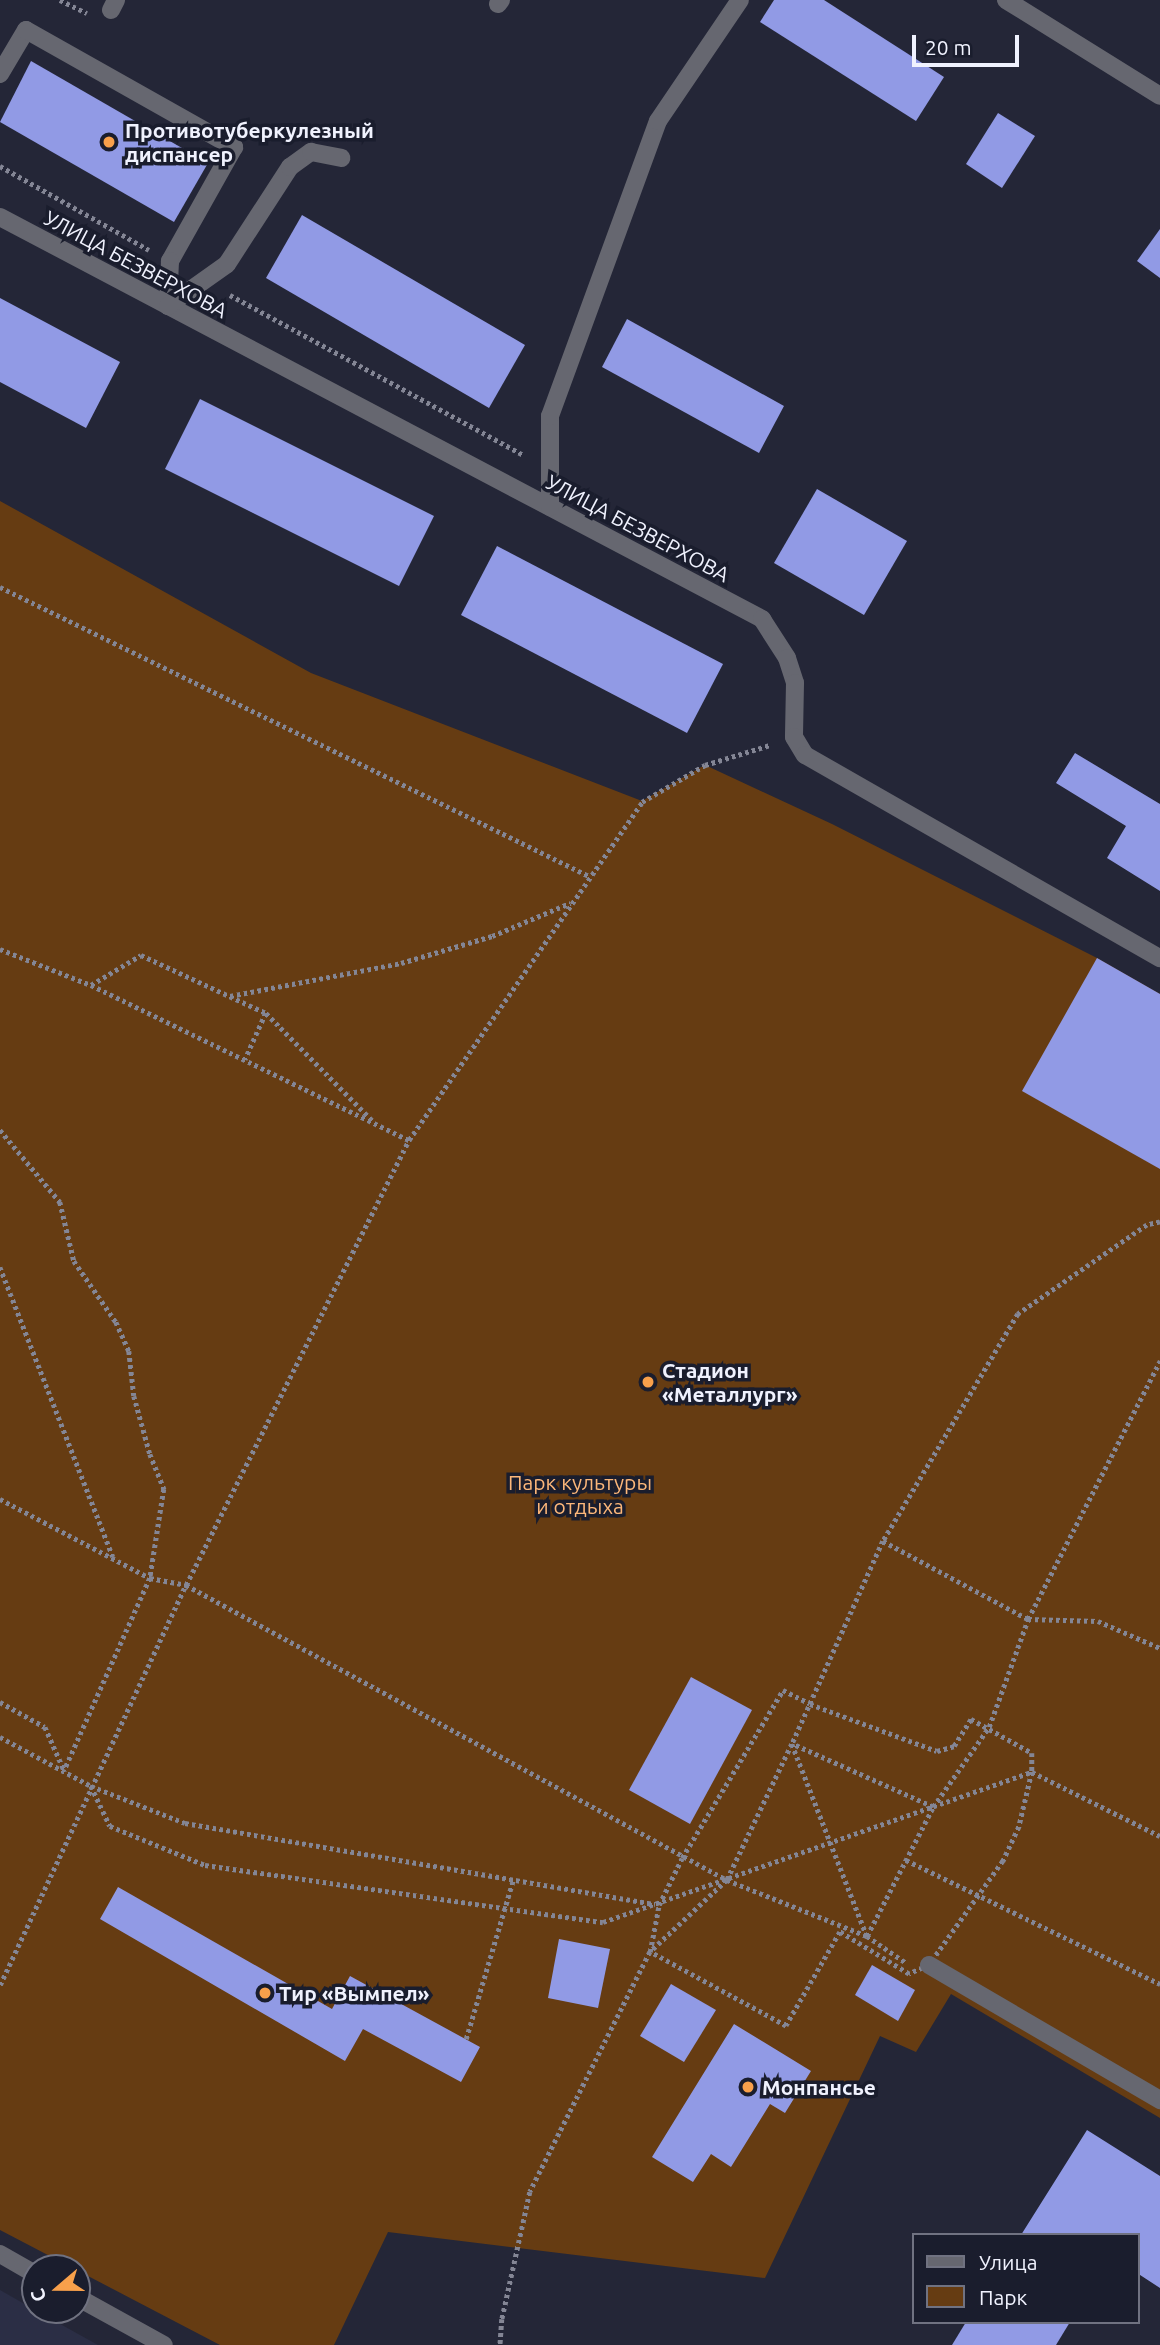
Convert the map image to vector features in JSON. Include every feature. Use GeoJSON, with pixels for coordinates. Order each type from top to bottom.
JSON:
{"type":"FeatureCollection","features":[{"type":"Feature","properties":{"kind":"street"},"geometry":{"type":"LineString","coordinates":[[550,507],[550,416],[658,121],[740,0]]}},
{"type":"Feature","properties":{"kind":"street"},"geometry":{"type":"LineString","coordinates":[[1006,0],[1160,96]]}},
{"type":"Feature","properties":{"kind":"street"},"geometry":{"type":"LineString","coordinates":[[0,74],[26,30],[234,147],[170,261],[168,306]]}},
{"type":"Feature","properties":{"kind":"street"},"geometry":{"type":"LineString","coordinates":[[168,306],[206,282],[227,264],[290,167],[312,152],[341,158]]}},
{"type":"Feature","properties":{"kind":"street","name":"УЛИЦА БЕЗВЕРХОВА"},"geometry":{"type":"LineString","coordinates":[[0,217],[762,619],[777,638],[795,683],[794,737]]}},
{"type":"Feature","properties":{"kind":"street"},"geometry":{"type":"LineString","coordinates":[[794,737],[805,755],[1160,958]]}},
{"type":"Feature","properties":{"kind":"street"},"geometry":{"type":"LineString","coordinates":[[923,1967],[1160,2100]]}},
{"type":"Feature","properties":{"kind":"street"},"geometry":{"type":"LineString","coordinates":[[0,2254],[21,2266]]}},
{"type":"Feature","properties":{"kind":"street"},"geometry":{"type":"LineString","coordinates":[[91,2305],[164,2345]]}},
{"type":"Feature","properties":{"kind":"path"},"geometry":{"type":"LineString","coordinates":[[0,166],[170,261]]}},
{"type":"Feature","properties":{"kind":"path"},"geometry":{"type":"LineString","coordinates":[[206,282],[550,470]]}},
{"type":"Feature","properties":{"kind":"path"},"geometry":{"type":"LineString","coordinates":[[0,587],[589,876]]}},
{"type":"Feature","properties":{"kind":"path"},"geometry":{"type":"LineString","coordinates":[[0,1985],[186,1585],[409,1140],[642,802],[705,765],[794,737]]}},
{"type":"Feature","properties":{"kind":"path"},"geometry":{"type":"LineString","coordinates":[[230,996],[401,963],[492,936],[571,903]]}},
{"type":"Feature","properties":{"kind":"path"},"geometry":{"type":"LineString","coordinates":[[0,949],[91,985],[409,1140]]}},
{"type":"Feature","properties":{"kind":"path"},"geometry":{"type":"LineString","coordinates":[[91,985],[141,955],[266,1013],[375,1124]]}},
{"type":"Feature","properties":{"kind":"path"},"geometry":{"type":"LineString","coordinates":[[244,1059],[266,1013]]}},
{"type":"Feature","properties":{"kind":"path"},"geometry":{"type":"LineString","coordinates":[[0,1130],[60,1202],[74,1261],[116,1322],[129,1351],[134,1396],[163,1489],[150,1578],[64,1771]]}},
{"type":"Feature","properties":{"kind":"path"},"geometry":{"type":"LineString","coordinates":[[650,1952],[727,1880],[792,1744],[883,1541],[1018,1314],[1147,1225],[1160,1222]]}},
{"type":"Feature","properties":{"kind":"path"},"geometry":{"type":"LineString","coordinates":[[0,1267],[113,1558]]}},
{"type":"Feature","properties":{"kind":"path"},"geometry":{"type":"LineString","coordinates":[[867,1936],[933,1807],[989,1727],[1028,1619],[1160,1361]]}},
{"type":"Feature","properties":{"kind":"path"},"geometry":{"type":"LineString","coordinates":[[0,1499],[150,1578],[186,1585],[727,1880],[867,1936],[923,1967]]}},
{"type":"Feature","properties":{"kind":"path"},"geometry":{"type":"LineString","coordinates":[[883,1541],[1028,1619],[1098,1620],[1160,1648]]}},
{"type":"Feature","properties":{"kind":"path"},"geometry":{"type":"LineString","coordinates":[[500,2345],[502,2319],[530,2192],[650,1952],[659,1905],[682,1857],[783,1690],[810,1704],[937,1751],[954,1746],[971,1719],[1032,1753],[1032,1772],[1018,1827],[1003,1861],[981,1896],[923,1967],[909,1974],[841,1932],[786,2026],[650,1952]]}},
{"type":"Feature","properties":{"kind":"path"},"geometry":{"type":"LineString","coordinates":[[0,1702],[45,1727],[64,1771]]}},
{"type":"Feature","properties":{"kind":"path"},"geometry":{"type":"LineString","coordinates":[[0,1737],[91,1786],[185,1823],[659,1905]]}},
{"type":"Feature","properties":{"kind":"path"},"geometry":{"type":"LineString","coordinates":[[792,1744],[933,1807]]}},
{"type":"Feature","properties":{"kind":"path"},"geometry":{"type":"LineString","coordinates":[[792,1744],[867,1936]]}},
{"type":"Feature","properties":{"kind":"path"},"geometry":{"type":"LineString","coordinates":[[91,1786],[110,1826],[205,1865],[603,1922],[659,1905],[1032,1772],[1160,1836]]}},
{"type":"Feature","properties":{"kind":"path"},"geometry":{"type":"LineString","coordinates":[[906,1860],[1160,1984]]}},
{"type":"Feature","properties":{"kind":"path"},"geometry":{"type":"LineString","coordinates":[[466,2039],[513,1880]]}},
{"type":"Feature","properties":{"kind":"shaded area"},"geometry":{"type":"Polygon","coordinates":[[[0,2290],[21,2302],[21,2324],[60,2324],[98,2345],[0,2345],[0,2290]]]}},
{"type":"Feature","properties":{"kind":"green space","name":"Парк культуры и отдыха"},"geometry":{"type":"Polygon","coordinates":[[[0,501],[311,673],[642,801],[705,765],[832,824],[1097,958],[1160,994],[1160,2118],[951,1994],[916,2052],[880,2036],[765,2278],[388,2232],[334,2345],[220,2345],[91,2278],[91,2254],[46,2254],[0,2230],[0,501]]]}},
{"type":"Feature","properties":{"kind":"building"},"geometry":{"type":"Polygon","coordinates":[[[774,0],[824,0],[944,77],[916,121],[760,22],[774,0]]]}},
{"type":"Feature","properties":{"kind":"building"},"geometry":{"type":"Polygon","coordinates":[[[31,61],[208,163],[174,222],[0,122],[31,61]]]}},
{"type":"Feature","properties":{"kind":"building"},"geometry":{"type":"Polygon","coordinates":[[[998,113],[1035,136],[1002,188],[966,164],[998,113]]]}},
{"type":"Feature","properties":{"kind":"building"},"geometry":{"type":"Polygon","coordinates":[[[302,215],[525,345],[489,408],[266,278],[302,215]]]}},
{"type":"Feature","properties":{"kind":"building"},"geometry":{"type":"Polygon","coordinates":[[[1160,229],[1160,278],[1137,261],[1160,229]]]}},
{"type":"Feature","properties":{"kind":"building"},"geometry":{"type":"Polygon","coordinates":[[[0,298],[120,362],[86,428],[0,382],[0,298]]]}},
{"type":"Feature","properties":{"kind":"building"},"geometry":{"type":"Polygon","coordinates":[[[627,319],[784,406],[759,453],[602,367],[627,319]]]}},
{"type":"Feature","properties":{"kind":"building"},"geometry":{"type":"Polygon","coordinates":[[[200,399],[434,516],[399,586],[165,469],[200,399]]]}},
{"type":"Feature","properties":{"kind":"building"},"geometry":{"type":"Polygon","coordinates":[[[817,489],[907,541],[864,615],[774,563],[817,489]]]}},
{"type":"Feature","properties":{"kind":"building"},"geometry":{"type":"Polygon","coordinates":[[[497,546],[723,664],[687,733],[461,615],[497,546]]]}},
{"type":"Feature","properties":{"kind":"building"},"geometry":{"type":"Polygon","coordinates":[[[1075,753],[1160,804],[1160,891],[1107,858],[1126,826],[1056,783],[1075,753]]]}},
{"type":"Feature","properties":{"kind":"building"},"geometry":{"type":"Polygon","coordinates":[[[1097,958],[1160,994],[1160,1169],[1022,1091],[1097,958]]]}},
{"type":"Feature","properties":{"kind":"building"},"geometry":{"type":"Polygon","coordinates":[[[691,1677],[752,1710],[690,1824],[629,1790],[691,1677]]]}},
{"type":"Feature","properties":{"kind":"building","name":"Тир «Вымпел»"},"geometry":{"type":"Polygon","coordinates":[[[118,1887],[332,2009],[350,1976],[480,2047],[461,2082],[363,2029],[345,2061],[100,1919],[118,1887]]]}},
{"type":"Feature","properties":{"kind":"building"},"geometry":{"type":"Polygon","coordinates":[[[559,1939],[610,1949],[598,2008],[548,1998],[559,1939]]]}},
{"type":"Feature","properties":{"kind":"building"},"geometry":{"type":"Polygon","coordinates":[[[872,1965],[915,1990],[898,2021],[855,1995],[872,1965]]]}},
{"type":"Feature","properties":{"kind":"building"},"geometry":{"type":"Polygon","coordinates":[[[671,1984],[716,2010],[684,2062],[640,2036],[671,1984]]]}},
{"type":"Feature","properties":{"kind":"building","name":"Монпансье"},"geometry":{"type":"Polygon","coordinates":[[[734,2024],[811,2071],[785,2113],[770,2104],[731,2167],[711,2154],[693,2182],[652,2157],[734,2024]]]}},
{"type":"Feature","properties":{"kind":"building"},"geometry":{"type":"Polygon","coordinates":[[[1087,2130],[1160,2176],[1160,2288],[1139,2274],[1139,2233],[1022,2233],[1087,2130]]]}},
{"type":"Feature","properties":{"kind":"building"},"geometry":{"type":"Polygon","coordinates":[[[965,2324],[1069,2324],[1056,2345],[952,2345],[965,2324]]]}},
{"type":"Feature","properties":{"kind":"place","name":"Противотуберкулезный диспансер"},"geometry":{"type":"Point","coordinates":[109,142]}},
{"type":"Feature","properties":{"kind":"place","name":"Стадион «Металлург»"},"geometry":{"type":"Point","coordinates":[648,1382]}},
{"type":"Feature","properties":{"kind":"place","name":"Тир «Вымпел»"},"geometry":{"type":"Point","coordinates":[265,1993]}},
{"type":"Feature","properties":{"kind":"place","name":"Монпансье"},"geometry":{"type":"Point","coordinates":[748,2087]}}]}
